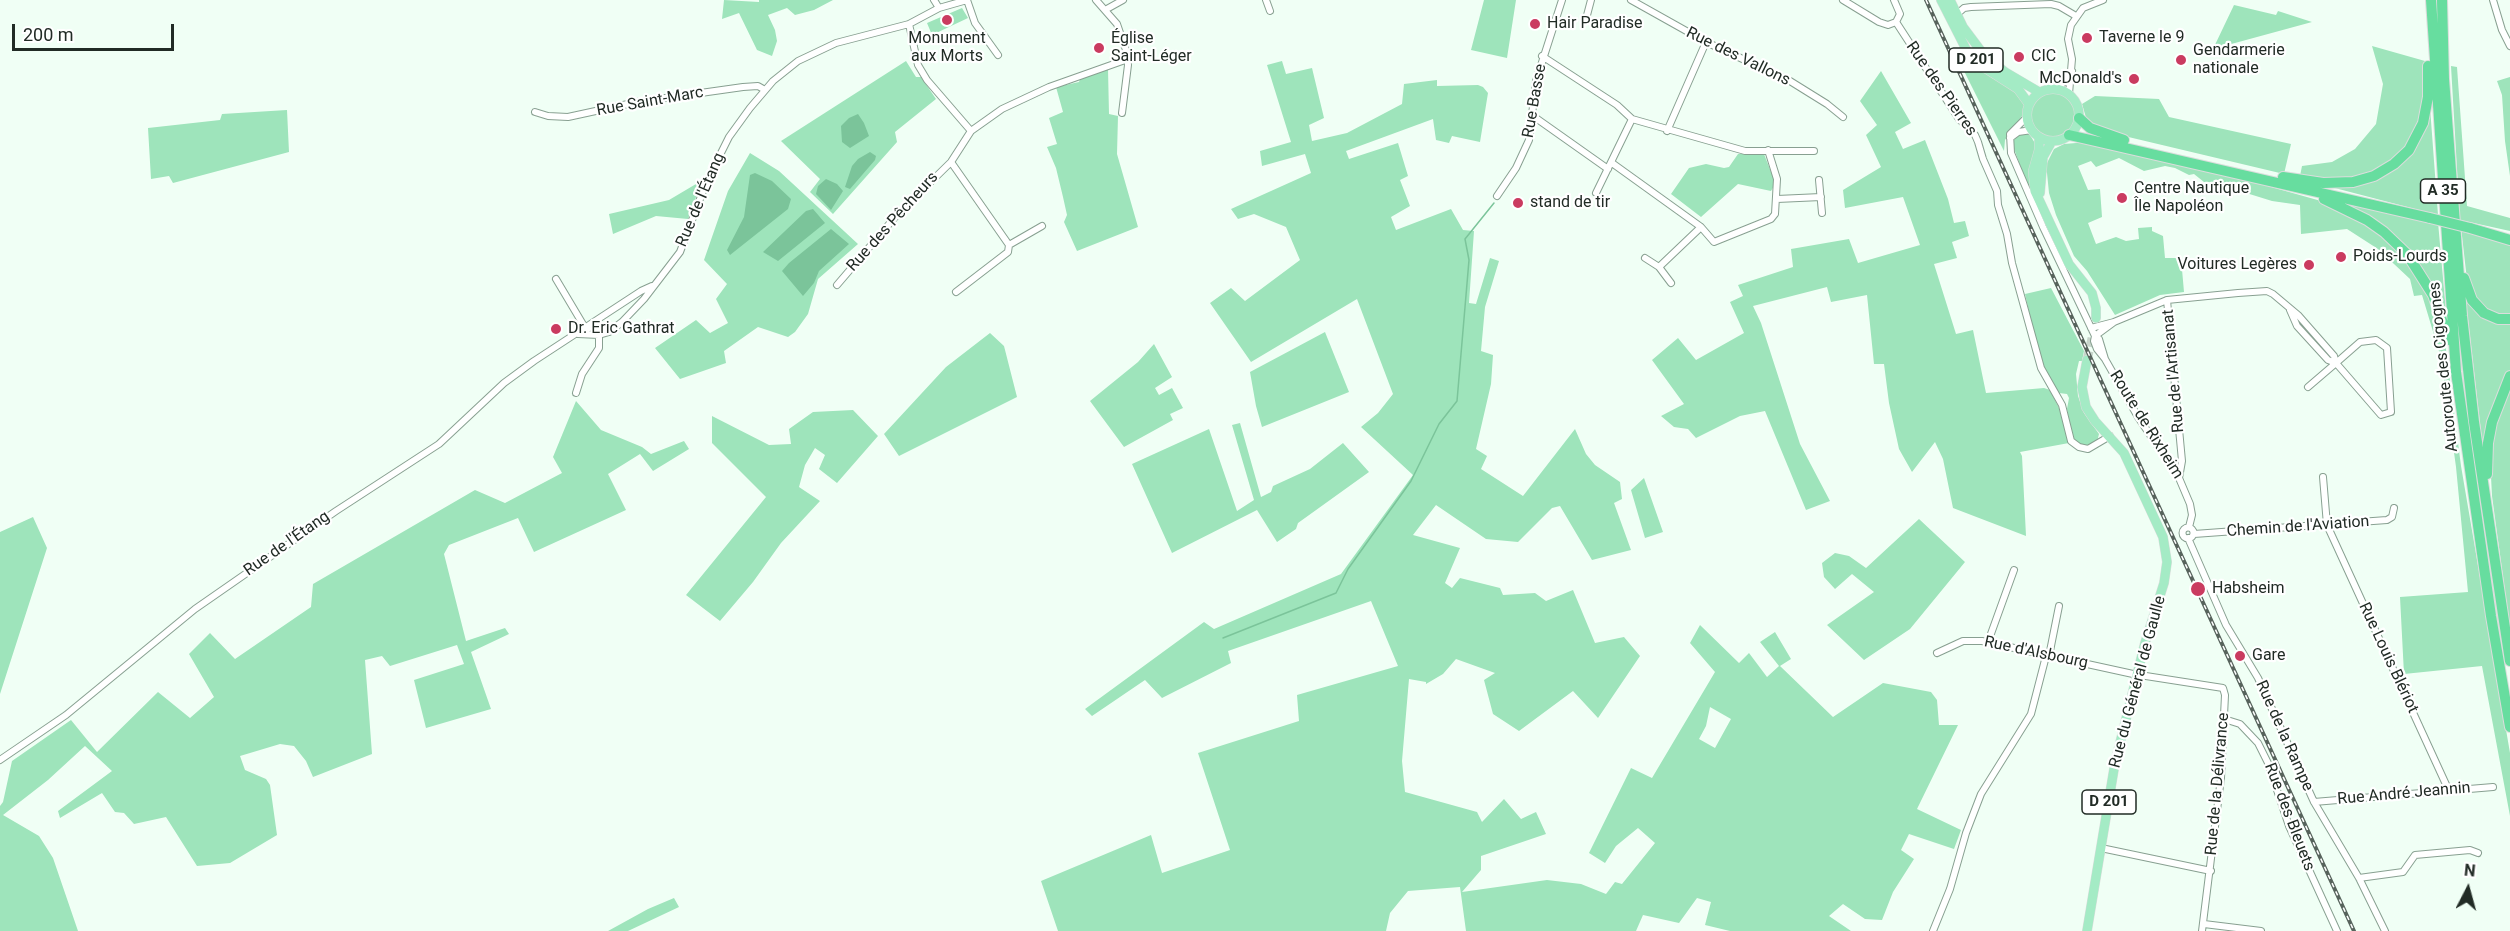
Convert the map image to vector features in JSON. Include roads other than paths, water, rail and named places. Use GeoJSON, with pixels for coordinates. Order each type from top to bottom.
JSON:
{"type":"FeatureCollection","features":[{"type":"Feature","properties":{"kind":"highway","name":"Autoroute des Cigognes"},"geometry":{"type":"LineString","coordinates":[[2442,0],[2444,79],[2456,252],[2474,422],[2510,661]]}},
{"type":"Feature","properties":{"kind":"highway","name":"Autoroute des Cigognes"},"geometry":{"type":"LineString","coordinates":[[2431,5],[2456,372],[2491,616],[2510,727]]}},
{"type":"Feature","properties":{"kind":"highway"},"geometry":{"type":"LineString","coordinates":[[2069,135],[2272,178],[2323,183],[2353,182],[2385,171],[2402,158],[2414,142],[2426,112],[2431,5]]}},
{"type":"Feature","properties":{"kind":"highway"},"geometry":{"type":"LineString","coordinates":[[2079,118],[2090,129],[2129,142],[2430,217],[2510,234]]}},
{"type":"Feature","properties":{"kind":"highway"},"geometry":{"type":"LineString","coordinates":[[2272,178],[2347,209],[2384,232],[2407,254],[2426,282],[2439,308],[2456,372]]}},
{"type":"Feature","properties":{"kind":"highway"},"geometry":{"type":"LineString","coordinates":[[2470,226],[2510,240]]}},
{"type":"Feature","properties":{"kind":"highway"},"geometry":{"type":"LineString","coordinates":[[2456,252],[2461,259],[2468,293],[2477,307],[2491,317],[2510,319]]}},
{"type":"Feature","properties":{"kind":"highway"},"geometry":{"type":"LineString","coordinates":[[2491,543],[2488,444],[2495,411],[2510,376]]}},
{"type":"Feature","properties":{"kind":"main road","name":"D 201"},"geometry":{"type":"LineString","coordinates":[[1941,0],[1967,51],[1982,66],[2018,89],[2029,104]]}},
{"type":"Feature","properties":{"kind":"main road","name":"D 201"},"geometry":{"type":"LineString","coordinates":[[1950,0],[1971,40],[1992,62],[2025,86],[2039,92]]}},
{"type":"Feature","properties":{"kind":"main road"},"geometry":{"type":"LineString","coordinates":[[2043,205],[2040,186],[2041,166],[2046,149],[2052,141],[2069,135],[2075,129],[2079,118],[2077,103],[2069,94],[2058,89],[2039,92],[2029,104],[2027,117],[2035,134],[2033,181],[2035,192],[2069,264],[2092,293],[2096,304],[2096,318]]}},
{"type":"Feature","properties":{"kind":"main road"},"geometry":{"type":"LineString","coordinates":[[2035,134],[2052,141]]}},
{"type":"Feature","properties":{"kind":"main road","name":"D 201"},"geometry":{"type":"LineString","coordinates":[[2087,360],[2082,383],[2083,399],[2091,416],[2110,436]]}},
{"type":"Feature","properties":{"kind":"main road","name":"Rue du Général de Gaulle"},"geometry":{"type":"LineString","coordinates":[[2087,931],[2115,764],[2137,675],[2164,584],[2167,557],[2164,541],[2124,453],[2110,436]]}},
{"type":"Feature","properties":{"kind":"street"},"geometry":{"type":"LineString","coordinates":[[934,0],[939,8]]}},
{"type":"Feature","properties":{"kind":"street"},"geometry":{"type":"LineString","coordinates":[[967,0],[975,23],[998,55]]}},
{"type":"Feature","properties":{"kind":"street","name":"Rue de l'Étang"},"geometry":{"type":"LineString","coordinates":[[578,334],[596,334],[618,326],[644,299],[683,246],[706,183],[729,137],[765,90],[798,62],[819,51],[845,40],[909,24],[939,8],[967,0]]}},
{"type":"Feature","properties":{"kind":"street"},"geometry":{"type":"LineString","coordinates":[[1096,0],[1117,24],[1128,59],[1122,113]]}},
{"type":"Feature","properties":{"kind":"street"},"geometry":{"type":"LineString","coordinates":[[1105,10],[1123,0]]}},
{"type":"Feature","properties":{"kind":"street"},"geometry":{"type":"LineString","coordinates":[[1266,0],[1270,11]]}},
{"type":"Feature","properties":{"kind":"street","name":"Rue Basse"},"geometry":{"type":"LineString","coordinates":[[1497,196],[1516,168],[1529,140],[1536,81],[1562,0]]}},
{"type":"Feature","properties":{"kind":"street"},"geometry":{"type":"LineString","coordinates":[[1586,19],[1591,0]]}},
{"type":"Feature","properties":{"kind":"street","name":"Rue des Vallons"},"geometry":{"type":"LineString","coordinates":[[1632,0],[1706,42],[1790,81],[1843,117]]}},
{"type":"Feature","properties":{"kind":"street"},"geometry":{"type":"LineString","coordinates":[[1843,0],[1888,25],[1896,21],[1900,14],[1894,0]]}},
{"type":"Feature","properties":{"kind":"street"},"geometry":{"type":"LineString","coordinates":[[2069,94],[2072,71],[2068,39],[2076,16],[2086,6],[2103,0]]}},
{"type":"Feature","properties":{"kind":"street"},"geometry":{"type":"LineString","coordinates":[[2493,0],[2502,30],[2510,46]]}},
{"type":"Feature","properties":{"kind":"street"},"geometry":{"type":"LineString","coordinates":[[1956,15],[1961,10],[1971,7],[2050,2],[2076,16]]}},
{"type":"Feature","properties":{"kind":"street","name":"Rue des Pierres"},"geometry":{"type":"LineString","coordinates":[[1896,21],[1959,119],[1975,135],[1978,142],[1997,190],[1998,205],[2007,234],[2012,263],[2037,355],[2062,405],[2070,438],[2074,445],[2091,448],[2110,436]]}},
{"type":"Feature","properties":{"kind":"street"},"geometry":{"type":"LineString","coordinates":[[909,24],[918,65],[927,80],[971,131],[1002,109],[1050,87],[1128,59]]}},
{"type":"Feature","properties":{"kind":"street"},"geometry":{"type":"LineString","coordinates":[[1667,131],[1706,42]]}},
{"type":"Feature","properties":{"kind":"street"},"geometry":{"type":"LineString","coordinates":[[1542,57],[1617,105],[1632,119],[1745,152],[1814,151]]}},
{"type":"Feature","properties":{"kind":"street"},"geometry":{"type":"LineString","coordinates":[[2058,89],[2072,71]]}},
{"type":"Feature","properties":{"kind":"street","name":"Rue Saint-Marc"},"geometry":{"type":"LineString","coordinates":[[535,112],[568,117],[637,102],[743,87],[758,86],[765,90]]}},
{"type":"Feature","properties":{"kind":"street"},"geometry":{"type":"LineString","coordinates":[[1533,116],[1608,170]]}},
{"type":"Feature","properties":{"kind":"street"},"geometry":{"type":"LineString","coordinates":[[2010,139],[2013,129],[2027,117]]}},
{"type":"Feature","properties":{"kind":"street"},"geometry":{"type":"LineString","coordinates":[[1596,193],[1632,119]]}},
{"type":"Feature","properties":{"kind":"street","name":"Rue des Pêcheurs"},"geometry":{"type":"LineString","coordinates":[[837,285],[889,224],[951,162],[971,131]]}},
{"type":"Feature","properties":{"kind":"street"},"geometry":{"type":"LineString","coordinates":[[2010,139],[2018,132],[2035,134]]}},
{"type":"Feature","properties":{"kind":"street","name":"Route de Rixheim"},"geometry":{"type":"LineString","coordinates":[[2010,139],[2010,150],[2015,164],[2095,336],[2097,349],[2138,417],[2179,478],[2192,515],[2189,527],[2183,532],[2191,536]]}},
{"type":"Feature","properties":{"kind":"street"},"geometry":{"type":"LineString","coordinates":[[1612,163],[1701,227],[1714,242],[1771,219],[1775,214],[1777,179],[1768,150]]}},
{"type":"Feature","properties":{"kind":"street"},"geometry":{"type":"LineString","coordinates":[[951,162],[1009,245],[1008,252],[956,292]]}},
{"type":"Feature","properties":{"kind":"street"},"geometry":{"type":"LineString","coordinates":[[1819,180],[1822,213]]}},
{"type":"Feature","properties":{"kind":"street"},"geometry":{"type":"LineString","coordinates":[[1777,200],[1821,197]]}},
{"type":"Feature","properties":{"kind":"street"},"geometry":{"type":"LineString","coordinates":[[1009,245],[1042,226]]}},
{"type":"Feature","properties":{"kind":"street"},"geometry":{"type":"LineString","coordinates":[[1659,267],[1701,227]]}},
{"type":"Feature","properties":{"kind":"street"},"geometry":{"type":"LineString","coordinates":[[1645,258],[1659,267],[1671,283]]}},
{"type":"Feature","properties":{"kind":"street"},"geometry":{"type":"LineString","coordinates":[[556,279],[586,328],[596,334],[599,348],[582,374],[576,393]]}},
{"type":"Feature","properties":{"kind":"street","name":"Rue de l'Étang"},"geometry":{"type":"LineString","coordinates":[[0,760],[66,715],[195,609],[336,511],[439,444],[513,377],[652,286]]}},
{"type":"Feature","properties":{"kind":"street"},"geometry":{"type":"LineString","coordinates":[[2091,328],[2114,322],[2167,300],[2267,291],[2298,315],[2334,356],[2336,363],[2381,416],[2391,412],[2387,348],[2376,340],[2360,342],[2336,363],[2308,387]]}},
{"type":"Feature","properties":{"kind":"street","name":"Rue de l'Artisanat"},"geometry":{"type":"LineString","coordinates":[[2167,300],[2182,461],[2179,478]]}},
{"type":"Feature","properties":{"kind":"street"},"geometry":{"type":"LineString","coordinates":[[610,313],[618,326]]}},
{"type":"Feature","properties":{"kind":"street"},"geometry":{"type":"LineString","coordinates":[[2095,336],[2114,322]]}},
{"type":"Feature","properties":{"kind":"street","name":"Rue Louis Blériot"},"geometry":{"type":"LineString","coordinates":[[2322,477],[2327,525],[2449,791]]}},
{"type":"Feature","properties":{"kind":"street","name":"Chemin de l'Aviation"},"geometry":{"type":"LineString","coordinates":[[2191,536],[2387,520],[2392,517],[2394,508]]}},
{"type":"Feature","properties":{"kind":"street","name":"Rue de la Rampe"},"geometry":{"type":"LineString","coordinates":[[2189,527],[2226,625],[2258,678],[2314,802],[2359,878],[2385,931]]}},
{"type":"Feature","properties":{"kind":"street"},"geometry":{"type":"LineString","coordinates":[[1988,642],[2014,570]]}},
{"type":"Feature","properties":{"kind":"street"},"geometry":{"type":"LineString","coordinates":[[1933,931],[1950,889],[1966,833],[1982,794],[2031,714],[2059,606]]}},
{"type":"Feature","properties":{"kind":"street","name":"Rue d'Alsbourg"},"geometry":{"type":"LineString","coordinates":[[1937,653],[1964,641],[1988,642],[2137,675]]}},
{"type":"Feature","properties":{"kind":"street","name":"Rue de la Délivrance"},"geometry":{"type":"LineString","coordinates":[[2137,675],[2222,687],[2225,692],[2221,778],[2202,931]]}},
{"type":"Feature","properties":{"kind":"street","name":"Rue des Bleuets"},"geometry":{"type":"LineString","coordinates":[[2224,719],[2240,724],[2258,743],[2268,763],[2289,826],[2337,931]]}},
{"type":"Feature","properties":{"kind":"street","name":"Rue André Jeannin"},"geometry":{"type":"LineString","coordinates":[[2314,802],[2493,787]]}},
{"type":"Feature","properties":{"kind":"street"},"geometry":{"type":"LineString","coordinates":[[2101,848],[2211,871]]}},
{"type":"Feature","properties":{"kind":"street"},"geometry":{"type":"LineString","coordinates":[[2359,878],[2403,872],[2415,855],[2470,850],[2478,853]]}},
{"type":"Feature","properties":{"kind":"street"},"geometry":{"type":"LineString","coordinates":[[2204,924],[2261,931]]}},
{"type":"Feature","properties":{"kind":"waterway"},"geometry":{"type":"LineString","coordinates":[[1223,638],[1336,593],[1348,569],[1411,481],[1439,424],[1457,401],[1469,260],[1465,239],[1494,203]]}},
{"type":"Feature","properties":{"kind":"tunnel"},"geometry":{"type":"LineString","coordinates":[[2087,360],[2094,330]]}},
{"type":"Feature","properties":{"kind":"railway"},"geometry":{"type":"LineString","coordinates":[[1926,0],[2354,931]]}},
{"type":"Feature","properties":{"kind":"place","name":"Monument aux Morts"},"geometry":{"type":"Point","coordinates":[947,20]}},
{"type":"Feature","properties":{"kind":"place","name":"Hair Paradise"},"geometry":{"type":"Point","coordinates":[1535,24]}},
{"type":"Feature","properties":{"kind":"place","name":"Taverne le 9"},"geometry":{"type":"Point","coordinates":[2087,38]}},
{"type":"Feature","properties":{"kind":"place","name":"Église Saint-Léger"},"geometry":{"type":"Point","coordinates":[1099,48]}},
{"type":"Feature","properties":{"kind":"place","name":"CIC"},"geometry":{"type":"Point","coordinates":[2019,57]}},
{"type":"Feature","properties":{"kind":"place","name":"Gendarmerie nationale"},"geometry":{"type":"Point","coordinates":[2181,60]}},
{"type":"Feature","properties":{"kind":"place","name":"McDonald's"},"geometry":{"type":"Point","coordinates":[2134,79]}},
{"type":"Feature","properties":{"kind":"place","name":"Centre Nautique Île Napoléon"},"geometry":{"type":"Point","coordinates":[2122,198]}},
{"type":"Feature","properties":{"kind":"place","name":"stand de tir"},"geometry":{"type":"Point","coordinates":[1518,203]}},
{"type":"Feature","properties":{"kind":"place","name":"Poids-Lourds"},"geometry":{"type":"Point","coordinates":[2341,257]}},
{"type":"Feature","properties":{"kind":"place","name":"Voitures Legères"},"geometry":{"type":"Point","coordinates":[2309,265]}},
{"type":"Feature","properties":{"kind":"place","name":"Dr. Eric Gathrat"},"geometry":{"type":"Point","coordinates":[556,329]}},
{"type":"Feature","properties":{"kind":"place","name":"Habsheim"},"geometry":{"type":"Point","coordinates":[2198,589]}},
{"type":"Feature","properties":{"kind":"place","name":"Gare"},"geometry":{"type":"Point","coordinates":[2240,656]}}]}
